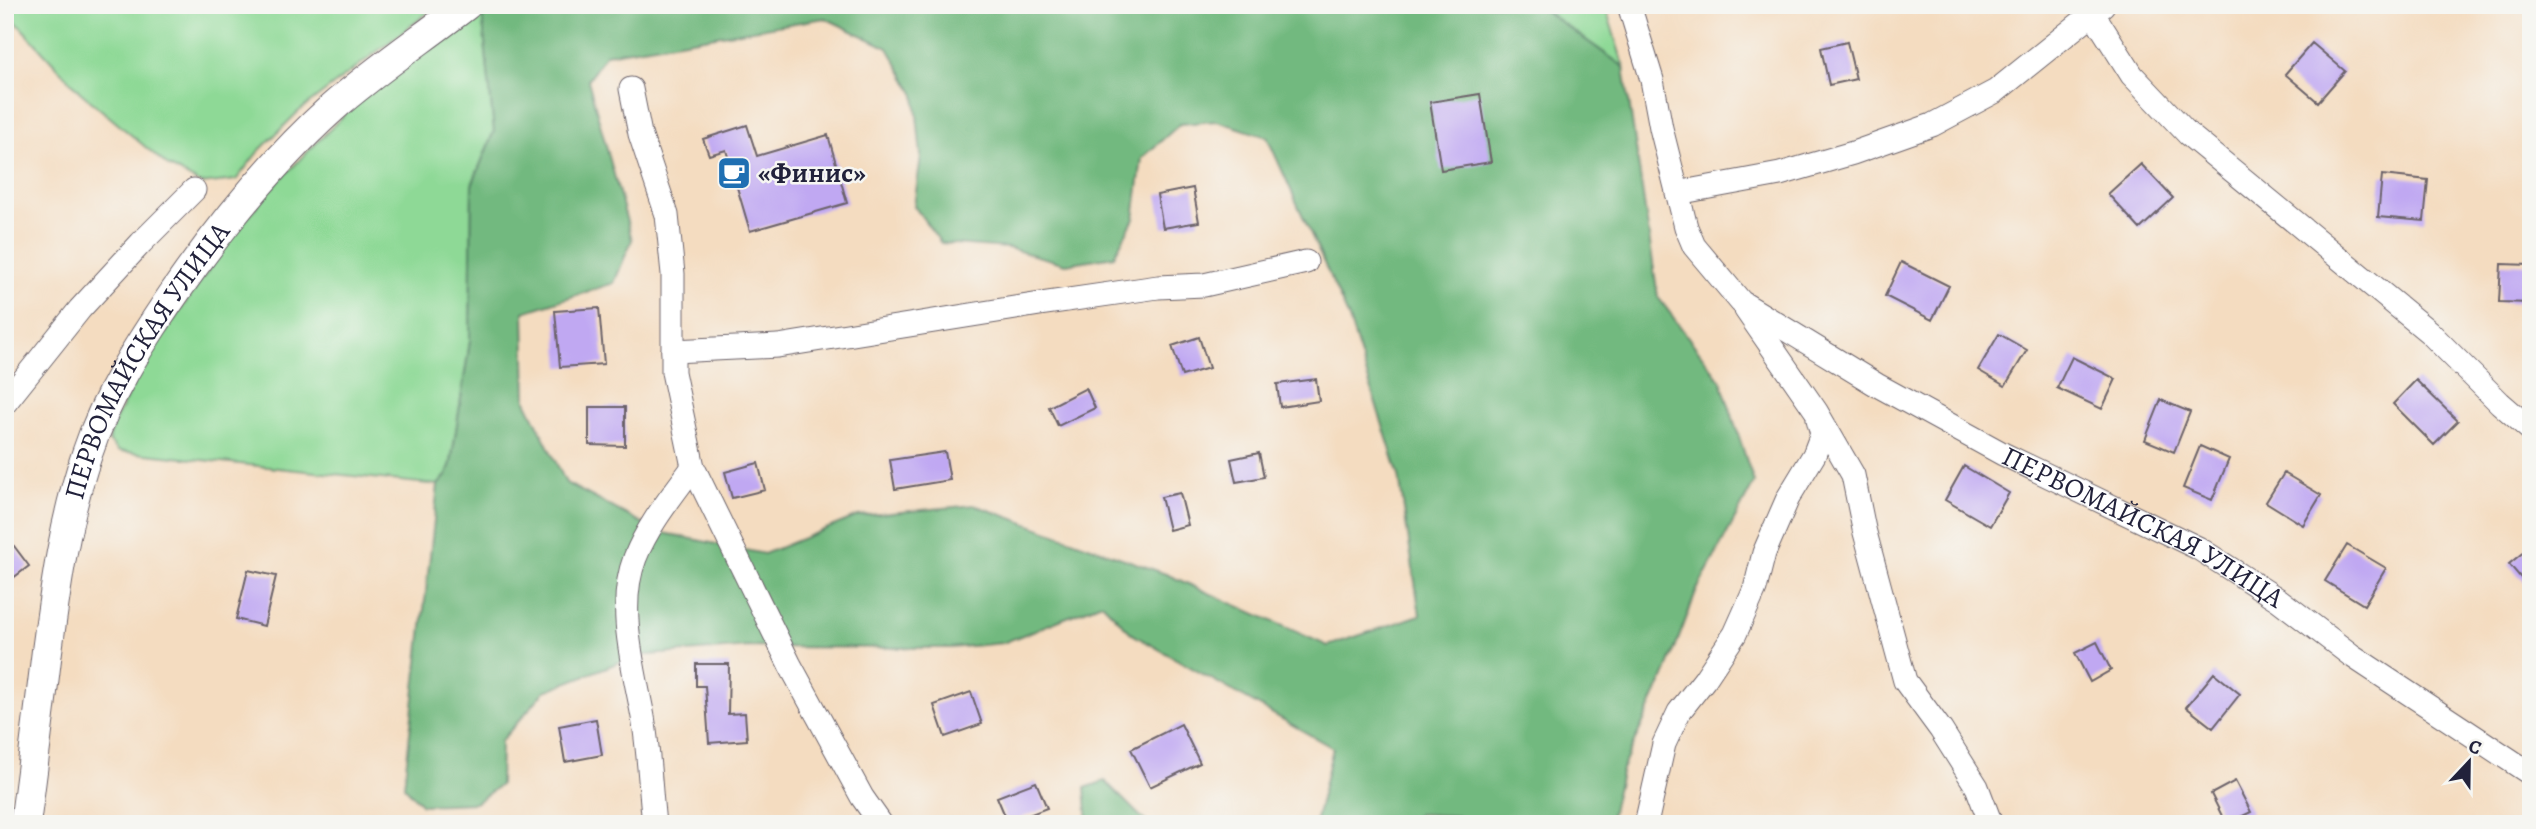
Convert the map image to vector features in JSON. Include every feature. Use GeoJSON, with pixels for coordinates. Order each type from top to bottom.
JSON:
{"type":"FeatureCollection","features":[{"type":"Feature","properties":{"kind":"main road","name":"ПЕРВОМАЙСКАЯ УЛИЦА"},"geometry":{"type":"LineString","coordinates":[[25,824],[58,571],[71,508],[87,454],[102,415],[120,380],[148,331],[195,264],[237,209],[293,145],[334,106],[466,5]]}},
{"type":"Feature","properties":{"kind":"street","name":"ПЕРВОМАЙСКАЯ УЛИЦА"},"geometry":{"type":"LineString","coordinates":[[1629,5],[1652,80],[1677,193],[1694,246],[1741,302],[1816,411],[1853,475],[1864,529],[1905,681],[1941,730],[1977,788],[1991,824]]}},
{"type":"Feature","properties":{"kind":"street"},"geometry":{"type":"LineString","coordinates":[[1677,193],[1780,174],[1853,153],[1932,125],[1996,91],[2098,10],[2132,75],[2188,134],[2429,332],[2531,430]]}},
{"type":"Feature","properties":{"kind":"street"},"geometry":{"type":"LineString","coordinates":[[631,89],[640,134],[667,215],[673,274],[673,372],[693,467],[790,666],[862,797],[880,824]]}},
{"type":"Feature","properties":{"kind":"street"},"geometry":{"type":"LineString","coordinates":[[5,403],[80,309],[194,190]]}},
{"type":"Feature","properties":{"kind":"street"},"geometry":{"type":"LineString","coordinates":[[673,351],[778,346],[1053,302],[1158,287],[1205,285],[1306,262]]}},
{"type":"Feature","properties":{"kind":"street","name":"ПЕРВОМАЙСКАЯ УЛИЦА"},"geometry":{"type":"LineString","coordinates":[[1741,302],[1877,385],[2003,454],[2198,548],[2278,600],[2351,655],[2531,774]]}},
{"type":"Feature","properties":{"kind":"street"},"geometry":{"type":"LineString","coordinates":[[1646,824],[1664,744],[1679,712],[1735,634],[1755,589],[1764,553],[1788,498],[1814,455],[1822,433],[1816,411]]}},
{"type":"Feature","properties":{"kind":"street"},"geometry":{"type":"LineString","coordinates":[[654,824],[643,719],[629,649],[627,601],[634,559],[659,513],[693,467]]}},
{"type":"Feature","properties":{"kind":"green space"},"geometry":{"type":"Polygon","coordinates":[[[5,5],[438,5],[298,112],[258,152],[236,180],[201,184],[168,166],[80,92],[5,10],[5,5]]]}},
{"type":"Feature","properties":{"kind":"green space"},"geometry":{"type":"Polygon","coordinates":[[[490,5],[1530,5],[1545,11],[1624,67],[1658,297],[1721,381],[1754,483],[1697,590],[1666,672],[1622,769],[1609,824],[1472,824],[1457,816],[1419,814],[1407,824],[1315,824],[1333,748],[1132,634],[1102,603],[1003,643],[950,648],[750,647],[635,656],[545,691],[501,741],[500,785],[475,803],[422,805],[404,786],[438,485],[447,475],[451,463],[470,341],[472,185],[494,131],[482,12],[490,5]],[[825,18],[606,54],[588,80],[632,240],[614,283],[524,312],[526,401],[566,483],[659,532],[764,554],[858,516],[975,505],[1166,574],[1328,646],[1420,615],[1399,476],[1348,316],[1267,137],[1217,121],[1180,124],[1142,158],[1134,219],[1114,256],[1066,264],[1008,248],[941,243],[914,206],[921,156],[915,95],[888,48],[825,18]]]}},
{"type":"Feature","properties":{"kind":"green space"},"geometry":{"type":"Polygon","coordinates":[[[1530,5],[1605,5],[1624,67],[1545,11],[1530,5]]]}},
{"type":"Feature","properties":{"kind":"green space"},"geometry":{"type":"Polygon","coordinates":[[[482,12],[494,131],[472,185],[470,341],[447,475],[438,485],[118,451],[109,441],[112,426],[136,379],[157,344],[233,235],[268,192],[350,109],[412,58],[482,12]]]}},
{"type":"Feature","properties":{"kind":"green space"},"geometry":{"type":"Polygon","coordinates":[[[1105,781],[1148,824],[1088,824],[1085,788],[1105,781]]]}},
{"type":"Feature","properties":{"kind":"building"},"geometry":{"type":"Polygon","coordinates":[[[1847,42],[1856,79],[1829,85],[1821,48],[1847,42]]]}},
{"type":"Feature","properties":{"kind":"building"},"geometry":{"type":"Polygon","coordinates":[[[2312,43],[2345,71],[2318,102],[2285,74],[2312,43]]]}},
{"type":"Feature","properties":{"kind":"building"},"geometry":{"type":"Polygon","coordinates":[[[1480,94],[1491,162],[1441,170],[1430,102],[1480,94]]]}},
{"type":"Feature","properties":{"kind":"building"},"geometry":{"type":"Polygon","coordinates":[[[747,125],[757,156],[828,135],[847,203],[750,231],[726,150],[709,155],[703,139],[747,125]]]}},
{"type":"Feature","properties":{"kind":"building"},"geometry":{"type":"Polygon","coordinates":[[[2141,164],[2173,198],[2140,229],[2108,194],[2141,164]]]}},
{"type":"Feature","properties":{"kind":"building"},"geometry":{"type":"Polygon","coordinates":[[[2382,175],[2428,180],[2424,221],[2378,217],[2382,175]]]}},
{"type":"Feature","properties":{"kind":"building"},"geometry":{"type":"Polygon","coordinates":[[[1193,188],[1199,222],[1163,228],[1157,195],[1193,188]]]}},
{"type":"Feature","properties":{"kind":"building"},"geometry":{"type":"Polygon","coordinates":[[[1901,262],[1949,286],[1932,320],[1885,296],[1901,262]]]}},
{"type":"Feature","properties":{"kind":"building"},"geometry":{"type":"Polygon","coordinates":[[[2501,264],[2531,265],[2531,303],[2499,302],[2501,264]]]}},
{"type":"Feature","properties":{"kind":"building"},"geometry":{"type":"Polygon","coordinates":[[[599,308],[604,364],[560,367],[555,311],[599,308]]]}},
{"type":"Feature","properties":{"kind":"building"},"geometry":{"type":"Polygon","coordinates":[[[1999,334],[2027,350],[2005,386],[1978,370],[1999,334]]]}},
{"type":"Feature","properties":{"kind":"building"},"geometry":{"type":"Polygon","coordinates":[[[1199,337],[1209,368],[1182,376],[1172,346],[1199,337]]]}},
{"type":"Feature","properties":{"kind":"building"},"geometry":{"type":"Polygon","coordinates":[[[2072,357],[2116,379],[2102,409],[2057,388],[2072,357]]]}},
{"type":"Feature","properties":{"kind":"building"},"geometry":{"type":"Polygon","coordinates":[[[1316,379],[1319,401],[1280,407],[1277,384],[1316,379]]]}},
{"type":"Feature","properties":{"kind":"building"},"geometry":{"type":"Polygon","coordinates":[[[2416,380],[2458,421],[2434,445],[2393,404],[2416,380]]]}},
{"type":"Feature","properties":{"kind":"building"},"geometry":{"type":"Polygon","coordinates":[[[1086,388],[1095,408],[1058,426],[1049,407],[1086,388]]]}},
{"type":"Feature","properties":{"kind":"building"},"geometry":{"type":"Polygon","coordinates":[[[2161,400],[2190,412],[2174,452],[2145,440],[2161,400]]]}},
{"type":"Feature","properties":{"kind":"building"},"geometry":{"type":"Polygon","coordinates":[[[589,407],[625,407],[625,446],[589,445],[589,407]]]}},
{"type":"Feature","properties":{"kind":"building"},"geometry":{"type":"Polygon","coordinates":[[[2200,446],[2229,459],[2212,500],[2183,488],[2200,446]]]}},
{"type":"Feature","properties":{"kind":"building"},"geometry":{"type":"Polygon","coordinates":[[[945,452],[950,480],[895,489],[890,460],[945,452]]]}},
{"type":"Feature","properties":{"kind":"building"},"geometry":{"type":"Polygon","coordinates":[[[1259,453],[1264,477],[1236,482],[1231,459],[1259,453]]]}},
{"type":"Feature","properties":{"kind":"building"},"geometry":{"type":"Polygon","coordinates":[[[758,463],[765,490],[732,498],[725,472],[758,463]]]}},
{"type":"Feature","properties":{"kind":"building"},"geometry":{"type":"Polygon","coordinates":[[[1964,466],[2009,493],[1990,526],[1945,500],[1964,466]]]}},
{"type":"Feature","properties":{"kind":"building"},"geometry":{"type":"Polygon","coordinates":[[[2284,473],[2321,495],[2303,525],[2266,502],[2284,473]]]}},
{"type":"Feature","properties":{"kind":"building"},"geometry":{"type":"Polygon","coordinates":[[[1180,493],[1188,525],[1169,530],[1161,497],[1180,493]]]}},
{"type":"Feature","properties":{"kind":"building"},"geometry":{"type":"Polygon","coordinates":[[[5,534],[29,566],[5,584],[5,534]]]}},
{"type":"Feature","properties":{"kind":"building"},"geometry":{"type":"Polygon","coordinates":[[[2347,545],[2386,568],[2364,605],[2325,581],[2347,545]]]}},
{"type":"Feature","properties":{"kind":"building"},"geometry":{"type":"Polygon","coordinates":[[[2531,546],[2531,590],[2509,564],[2531,546]]]}},
{"type":"Feature","properties":{"kind":"building"},"geometry":{"type":"Polygon","coordinates":[[[248,570],[276,576],[264,626],[236,619],[248,570]]]}},
{"type":"Feature","properties":{"kind":"building"},"geometry":{"type":"Polygon","coordinates":[[[2097,642],[2111,670],[2090,682],[2075,653],[2097,642]]]}},
{"type":"Feature","properties":{"kind":"building"},"geometry":{"type":"Polygon","coordinates":[[[696,664],[729,664],[728,714],[745,713],[747,740],[709,743],[705,686],[696,686],[696,664]]]}},
{"type":"Feature","properties":{"kind":"building"},"geometry":{"type":"Polygon","coordinates":[[[2214,673],[2240,694],[2213,728],[2186,707],[2214,673]]]}},
{"type":"Feature","properties":{"kind":"building"},"geometry":{"type":"Polygon","coordinates":[[[971,692],[982,724],[945,737],[934,705],[971,692]]]}},
{"type":"Feature","properties":{"kind":"building"},"geometry":{"type":"Polygon","coordinates":[[[596,719],[602,755],[565,762],[559,726],[596,719]]]}},
{"type":"Feature","properties":{"kind":"building"},"geometry":{"type":"Polygon","coordinates":[[[1181,724],[1200,763],[1150,787],[1131,749],[1181,724]]]}},
{"type":"Feature","properties":{"kind":"building"},"geometry":{"type":"Polygon","coordinates":[[[2235,781],[2251,812],[2226,824],[2211,794],[2235,781]]]}},
{"type":"Feature","properties":{"kind":"building"},"geometry":{"type":"Polygon","coordinates":[[[1036,782],[1047,808],[1008,823],[997,797],[1036,782]]]}},
{"type":"Feature","properties":{"kind":"place","name":"«Финис»"},"geometry":{"type":"Point","coordinates":[734,173]}}]}
